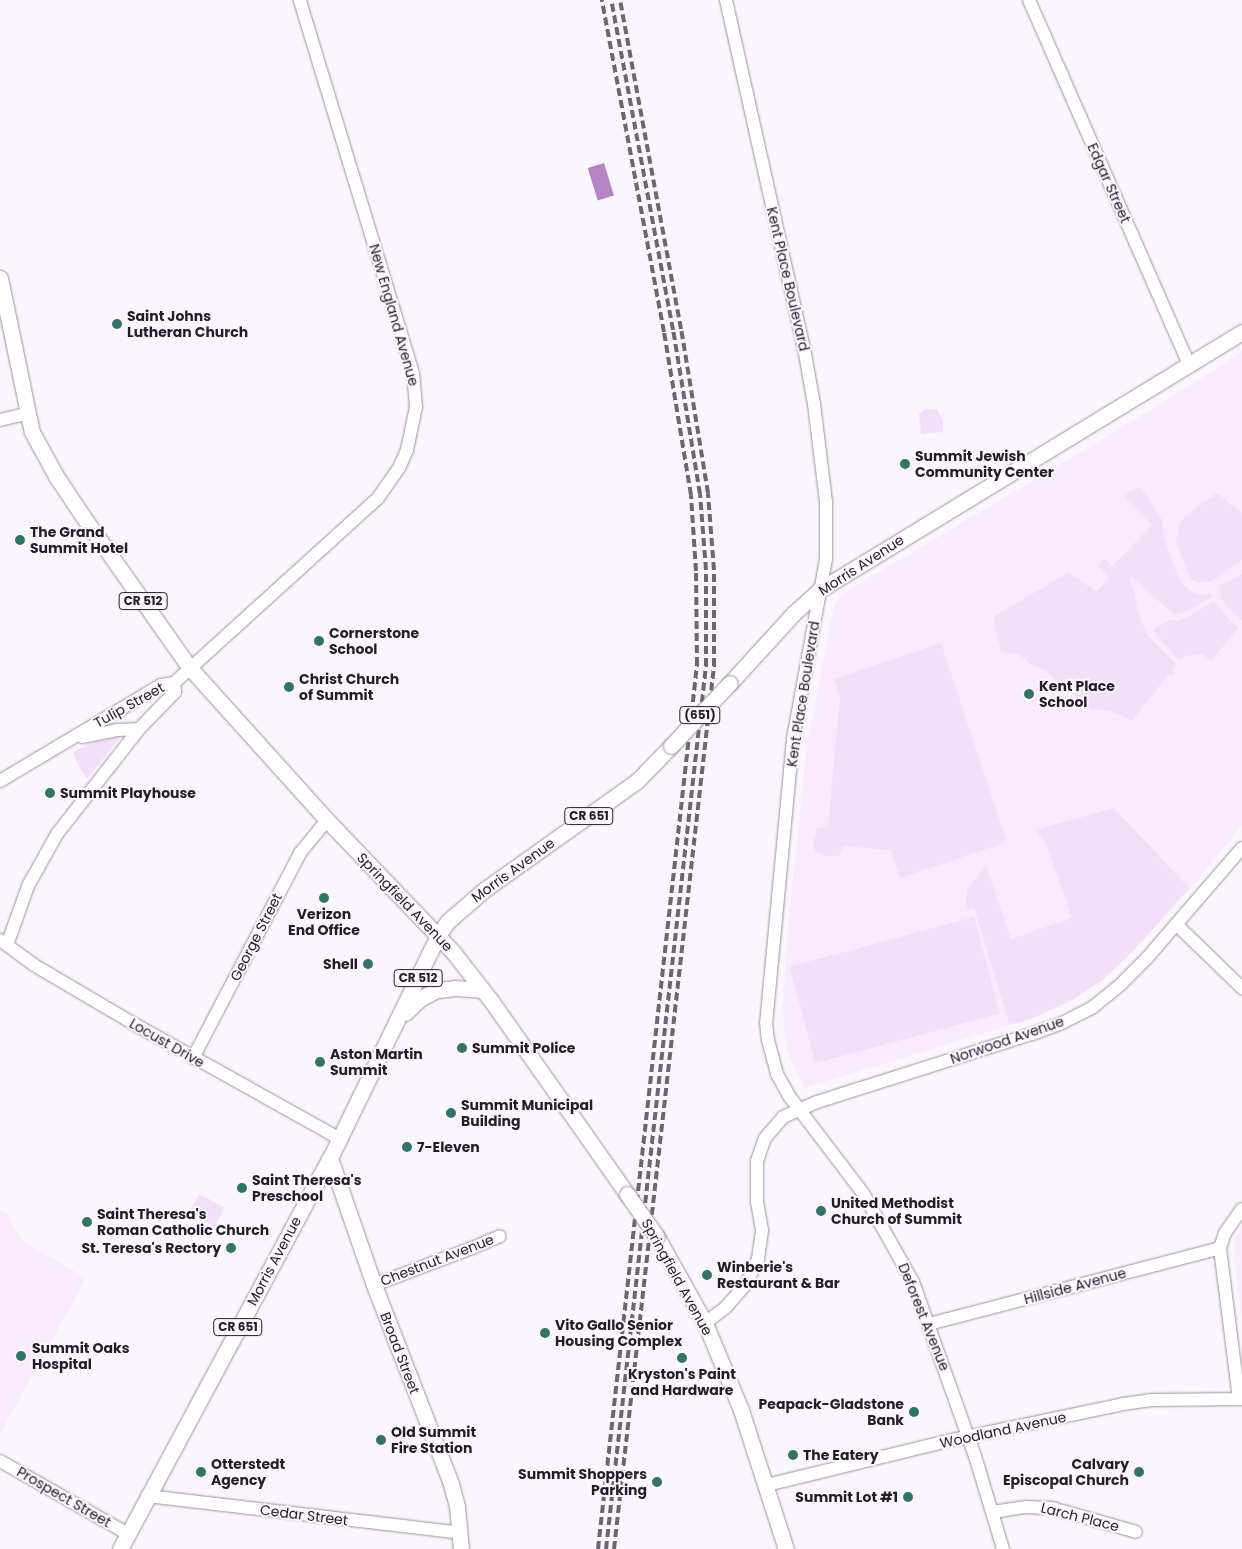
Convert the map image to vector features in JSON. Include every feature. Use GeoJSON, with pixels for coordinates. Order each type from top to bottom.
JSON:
{"type":"FeatureCollection","features":[{"type":"Feature","properties":{"kind":"main road","name":"Springfield Avenue"},"geometry":{"type":"LineString","coordinates":[[0,278],[32,432],[56,476],[190,668],[327,820],[438,936],[482,990],[657,1237],[705,1323],[741,1410],[767,1485],[786,1549]]}},
{"type":"Feature","properties":{"kind":"main road","name":"Morris Avenue"},"geometry":{"type":"LineString","coordinates":[[120,1549],[340,1139],[438,936],[447,922],[462,908],[637,782],[787,620],[821,589],[1190,366],[1242,332]]}},
{"type":"Feature","properties":{"kind":"main road"},"geometry":{"type":"LineString","coordinates":[[399,1019],[428,993],[455,988],[482,990]]}},
{"type":"Feature","properties":{"kind":"main road","name":"Broad Street"},"geometry":{"type":"LineString","coordinates":[[330,1158],[374,1285],[451,1484],[461,1533],[461,1549]]}},
{"type":"Feature","properties":{"kind":"street","name":"New England Avenue"},"geometry":{"type":"LineString","coordinates":[[190,668],[378,498],[399,468],[407,450],[413,426],[416,407],[413,374],[300,0]]}},
{"type":"Feature","properties":{"kind":"street","name":"Kent Place Boulevard"},"geometry":{"type":"LineString","coordinates":[[726,0],[804,348],[814,404],[826,502],[826,559],[793,739],[766,1022],[775,1067],[797,1109]]}},
{"type":"Feature","properties":{"kind":"street","name":"Edgar Street"},"geometry":{"type":"LineString","coordinates":[[1029,0],[1190,366]]}},
{"type":"Feature","properties":{"kind":"street"},"geometry":{"type":"LineString","coordinates":[[0,420],[27,414]]}},
{"type":"Feature","properties":{"kind":"street","name":"Tulip Street"},"geometry":{"type":"LineString","coordinates":[[0,781],[161,685],[174,683],[190,668]]}},
{"type":"Feature","properties":{"kind":"street"},"geometry":{"type":"LineString","coordinates":[[4,942],[28,886],[49,848],[139,729],[175,692],[174,683]]}},
{"type":"Feature","properties":{"kind":"street","name":"Tulip Street"},"geometry":{"type":"LineString","coordinates":[[66,741],[104,732],[139,729]]}},
{"type":"Feature","properties":{"kind":"street","name":"George Street"},"geometry":{"type":"LineString","coordinates":[[194,1058],[297,858],[327,820]]}},
{"type":"Feature","properties":{"kind":"street","name":"Norwood Avenue"},"geometry":{"type":"LineString","coordinates":[[797,1109],[1062,1023],[1093,1007],[1121,984],[1177,925],[1242,848]]}},
{"type":"Feature","properties":{"kind":"street"},"geometry":{"type":"LineString","coordinates":[[1177,925],[1242,988]]}},
{"type":"Feature","properties":{"kind":"street","name":"Locust Drive"},"geometry":{"type":"LineString","coordinates":[[4,942],[34,965],[194,1058],[340,1139]]}},
{"type":"Feature","properties":{"kind":"street"},"geometry":{"type":"LineString","coordinates":[[705,1323],[738,1294],[753,1270],[761,1245],[762,1230],[756,1183],[760,1150],[771,1130],[783,1117],[797,1109]]}},
{"type":"Feature","properties":{"kind":"street","name":"Deforest Avenue"},"geometry":{"type":"LineString","coordinates":[[797,1109],[825,1141],[863,1193],[905,1267],[929,1324],[969,1437],[1003,1549]]}},
{"type":"Feature","properties":{"kind":"street"},"geometry":{"type":"LineString","coordinates":[[1240,1399],[1220,1248],[1225,1233],[1242,1209]]}},
{"type":"Feature","properties":{"kind":"street","name":"Chestnut Avenue"},"geometry":{"type":"LineString","coordinates":[[374,1285],[500,1236]]}},
{"type":"Feature","properties":{"kind":"street","name":"Hillside Avenue"},"geometry":{"type":"LineString","coordinates":[[929,1324],[1220,1248]]}},
{"type":"Feature","properties":{"kind":"street","name":"Woodland Avenue"},"geometry":{"type":"LineString","coordinates":[[767,1485],[969,1437],[1123,1404],[1152,1400],[1240,1399]]}},
{"type":"Feature","properties":{"kind":"street","name":"Prospect Street"},"geometry":{"type":"LineString","coordinates":[[0,1461],[128,1534]]}},
{"type":"Feature","properties":{"kind":"street","name":"Cedar Street"},"geometry":{"type":"LineString","coordinates":[[147,1496],[461,1533]]}},
{"type":"Feature","properties":{"kind":"street","name":"Larch Place"},"geometry":{"type":"LineString","coordinates":[[993,1512],[1031,1506],[1052,1508],[1136,1532]]}},
{"type":"Feature","properties":{"kind":"shaded area"},"geometry":{"type":"Polygon","coordinates":[[[604,163],[614,196],[598,200],[588,168],[604,163]]]}},
{"type":"Feature","properties":{"kind":"shaded area","name":"Kent Place School"},"geometry":{"type":"Polygon","coordinates":[[[1242,352],[1242,825],[1196,882],[1135,949],[1103,980],[1072,1000],[1033,1018],[804,1088],[786,1048],[783,1013],[786,948],[806,752],[834,606],[839,596],[1140,417],[1242,352]]]}},
{"type":"Feature","properties":{"kind":"shaded area"},"geometry":{"type":"Polygon","coordinates":[[[937,409],[943,421],[943,432],[921,434],[919,414],[924,410],[937,409]]]}},
{"type":"Feature","properties":{"kind":"shaded area"},"geometry":{"type":"Polygon","coordinates":[[[1141,487],[1162,520],[1164,537],[1179,579],[1188,590],[1200,595],[1211,593],[1212,597],[1181,614],[1174,615],[1132,577],[1128,581],[1133,587],[1138,612],[1147,634],[1177,665],[1173,670],[1174,675],[1168,675],[1132,721],[1111,711],[1089,709],[1047,672],[1029,663],[1020,655],[1001,652],[993,617],[1069,572],[1096,592],[1109,578],[1098,566],[1105,559],[1112,566],[1152,525],[1124,497],[1132,489],[1141,487]]]}},
{"type":"Feature","properties":{"kind":"shaded area"},"geometry":{"type":"Polygon","coordinates":[[[1217,493],[1242,513],[1242,560],[1213,581],[1198,583],[1190,578],[1176,542],[1180,524],[1184,517],[1217,493]]]}},
{"type":"Feature","properties":{"kind":"shaded area"},"geometry":{"type":"Polygon","coordinates":[[[1242,574],[1242,620],[1228,608],[1221,598],[1219,586],[1242,574]]]}},
{"type":"Feature","properties":{"kind":"shaded area"},"geometry":{"type":"Polygon","coordinates":[[[1214,601],[1231,622],[1239,627],[1211,661],[1202,654],[1185,656],[1180,661],[1154,632],[1155,628],[1171,620],[1178,621],[1188,617],[1214,601]]]}},
{"type":"Feature","properties":{"kind":"shaded area"},"geometry":{"type":"Polygon","coordinates":[[[941,643],[1007,842],[900,878],[891,850],[843,846],[839,856],[824,856],[815,851],[813,842],[817,829],[828,827],[840,696],[834,679],[941,643]]]}},
{"type":"Feature","properties":{"kind":"shaded area"},"geometry":{"type":"Polygon","coordinates":[[[123,734],[87,779],[78,765],[73,752],[91,743],[123,734]]]}},
{"type":"Feature","properties":{"kind":"shaded area"},"geometry":{"type":"Polygon","coordinates":[[[1114,808],[1189,888],[1135,949],[1103,980],[1072,1000],[1033,1018],[1014,1024],[1009,1023],[974,908],[966,910],[967,889],[986,865],[1011,939],[1072,918],[1046,843],[1035,830],[1114,808]]]}},
{"type":"Feature","properties":{"kind":"shaded area"},"geometry":{"type":"Polygon","coordinates":[[[974,917],[1000,1014],[815,1063],[790,966],[974,917]]]}},
{"type":"Feature","properties":{"kind":"shaded area"},"geometry":{"type":"Polygon","coordinates":[[[199,1194],[225,1207],[215,1227],[189,1214],[199,1194]]]}},
{"type":"Feature","properties":{"kind":"shaded area","name":"Summit Oaks Hospital"},"geometry":{"type":"Polygon","coordinates":[[[0,1209],[8,1214],[14,1229],[23,1241],[86,1278],[0,1434],[0,1209]]]}},
{"type":"Feature","properties":{"kind":"shaded area"},"geometry":{"type":"Polygon","coordinates":[[[1242,1225],[1242,1321],[1233,1245],[1242,1225]]]}},
{"type":"Feature","properties":{"kind":"railway"},"geometry":{"type":"LineString","coordinates":[[598,1549],[697,665],[696,571],[691,495],[664,332],[602,0]]}},
{"type":"Feature","properties":{"kind":"railway"},"geometry":{"type":"LineString","coordinates":[[606,1549],[706,666],[706,570],[700,494],[673,330],[611,0]]}},
{"type":"Feature","properties":{"kind":"railway"},"geometry":{"type":"LineString","coordinates":[[614,1549],[714,666],[714,570],[708,493],[681,329],[620,0]]}},
{"type":"Feature","properties":{"kind":"place","name":"Saint Johns Lutheran Church"},"geometry":{"type":"Point","coordinates":[117,324]}},
{"type":"Feature","properties":{"kind":"place","name":"Summit Jewish Community Center"},"geometry":{"type":"Point","coordinates":[905,464]}},
{"type":"Feature","properties":{"kind":"place","name":"The Grand Summit Hotel"},"geometry":{"type":"Point","coordinates":[20,540]}},
{"type":"Feature","properties":{"kind":"place","name":"Cornerstone School"},"geometry":{"type":"Point","coordinates":[319,641]}},
{"type":"Feature","properties":{"kind":"place","name":"Christ Church of Summit"},"geometry":{"type":"Point","coordinates":[289,687]}},
{"type":"Feature","properties":{"kind":"place","name":"Kent Place School"},"geometry":{"type":"Point","coordinates":[1029,694]}},
{"type":"Feature","properties":{"kind":"place","name":"Summit Playhouse"},"geometry":{"type":"Point","coordinates":[50,793]}},
{"type":"Feature","properties":{"kind":"place","name":"Verizon End Office"},"geometry":{"type":"Point","coordinates":[324,898]}},
{"type":"Feature","properties":{"kind":"place","name":"Shell"},"geometry":{"type":"Point","coordinates":[368,964]}},
{"type":"Feature","properties":{"kind":"place","name":"Summit Police"},"geometry":{"type":"Point","coordinates":[462,1048]}},
{"type":"Feature","properties":{"kind":"place","name":"Aston Martin Summit"},"geometry":{"type":"Point","coordinates":[320,1062]}},
{"type":"Feature","properties":{"kind":"place","name":"Summit Municipal Building"},"geometry":{"type":"Point","coordinates":[451,1113]}},
{"type":"Feature","properties":{"kind":"place","name":"7-Eleven"},"geometry":{"type":"Point","coordinates":[407,1147]}},
{"type":"Feature","properties":{"kind":"place","name":"Saint Theresa's Preschool"},"geometry":{"type":"Point","coordinates":[242,1188]}},
{"type":"Feature","properties":{"kind":"place","name":"United Methodist Church of Summit"},"geometry":{"type":"Point","coordinates":[821,1211]}},
{"type":"Feature","properties":{"kind":"place","name":"Saint Theresa's Roman Catholic Church"},"geometry":{"type":"Point","coordinates":[87,1222]}},
{"type":"Feature","properties":{"kind":"place","name":"St. Teresa's Rectory"},"geometry":{"type":"Point","coordinates":[231,1248]}},
{"type":"Feature","properties":{"kind":"place","name":"Winberie's Restaurant & Bar"},"geometry":{"type":"Point","coordinates":[707,1275]}},
{"type":"Feature","properties":{"kind":"place","name":"Vito Gallo Senior Housing Complex"},"geometry":{"type":"Point","coordinates":[545,1333]}},
{"type":"Feature","properties":{"kind":"place","name":"Summit Oaks Hospital"},"geometry":{"type":"Point","coordinates":[21,1356]}},
{"type":"Feature","properties":{"kind":"place","name":"Kryston's Paint and Hardware"},"geometry":{"type":"Point","coordinates":[682,1358]}},
{"type":"Feature","properties":{"kind":"place","name":"Peapack-Gladstone Bank"},"geometry":{"type":"Point","coordinates":[914,1412]}},
{"type":"Feature","properties":{"kind":"place","name":"Old Summit Fire Station"},"geometry":{"type":"Point","coordinates":[381,1440]}},
{"type":"Feature","properties":{"kind":"place","name":"The Eatery"},"geometry":{"type":"Point","coordinates":[793,1455]}},
{"type":"Feature","properties":{"kind":"place","name":"Otterstedt Agency"},"geometry":{"type":"Point","coordinates":[201,1472]}},
{"type":"Feature","properties":{"kind":"place","name":"Calvary Episcopal Church"},"geometry":{"type":"Point","coordinates":[1139,1472]}},
{"type":"Feature","properties":{"kind":"place","name":"Summit Shoppers Parking"},"geometry":{"type":"Point","coordinates":[657,1482]}},
{"type":"Feature","properties":{"kind":"place","name":"Summit Lot #1"},"geometry":{"type":"Point","coordinates":[908,1497]}}]}
